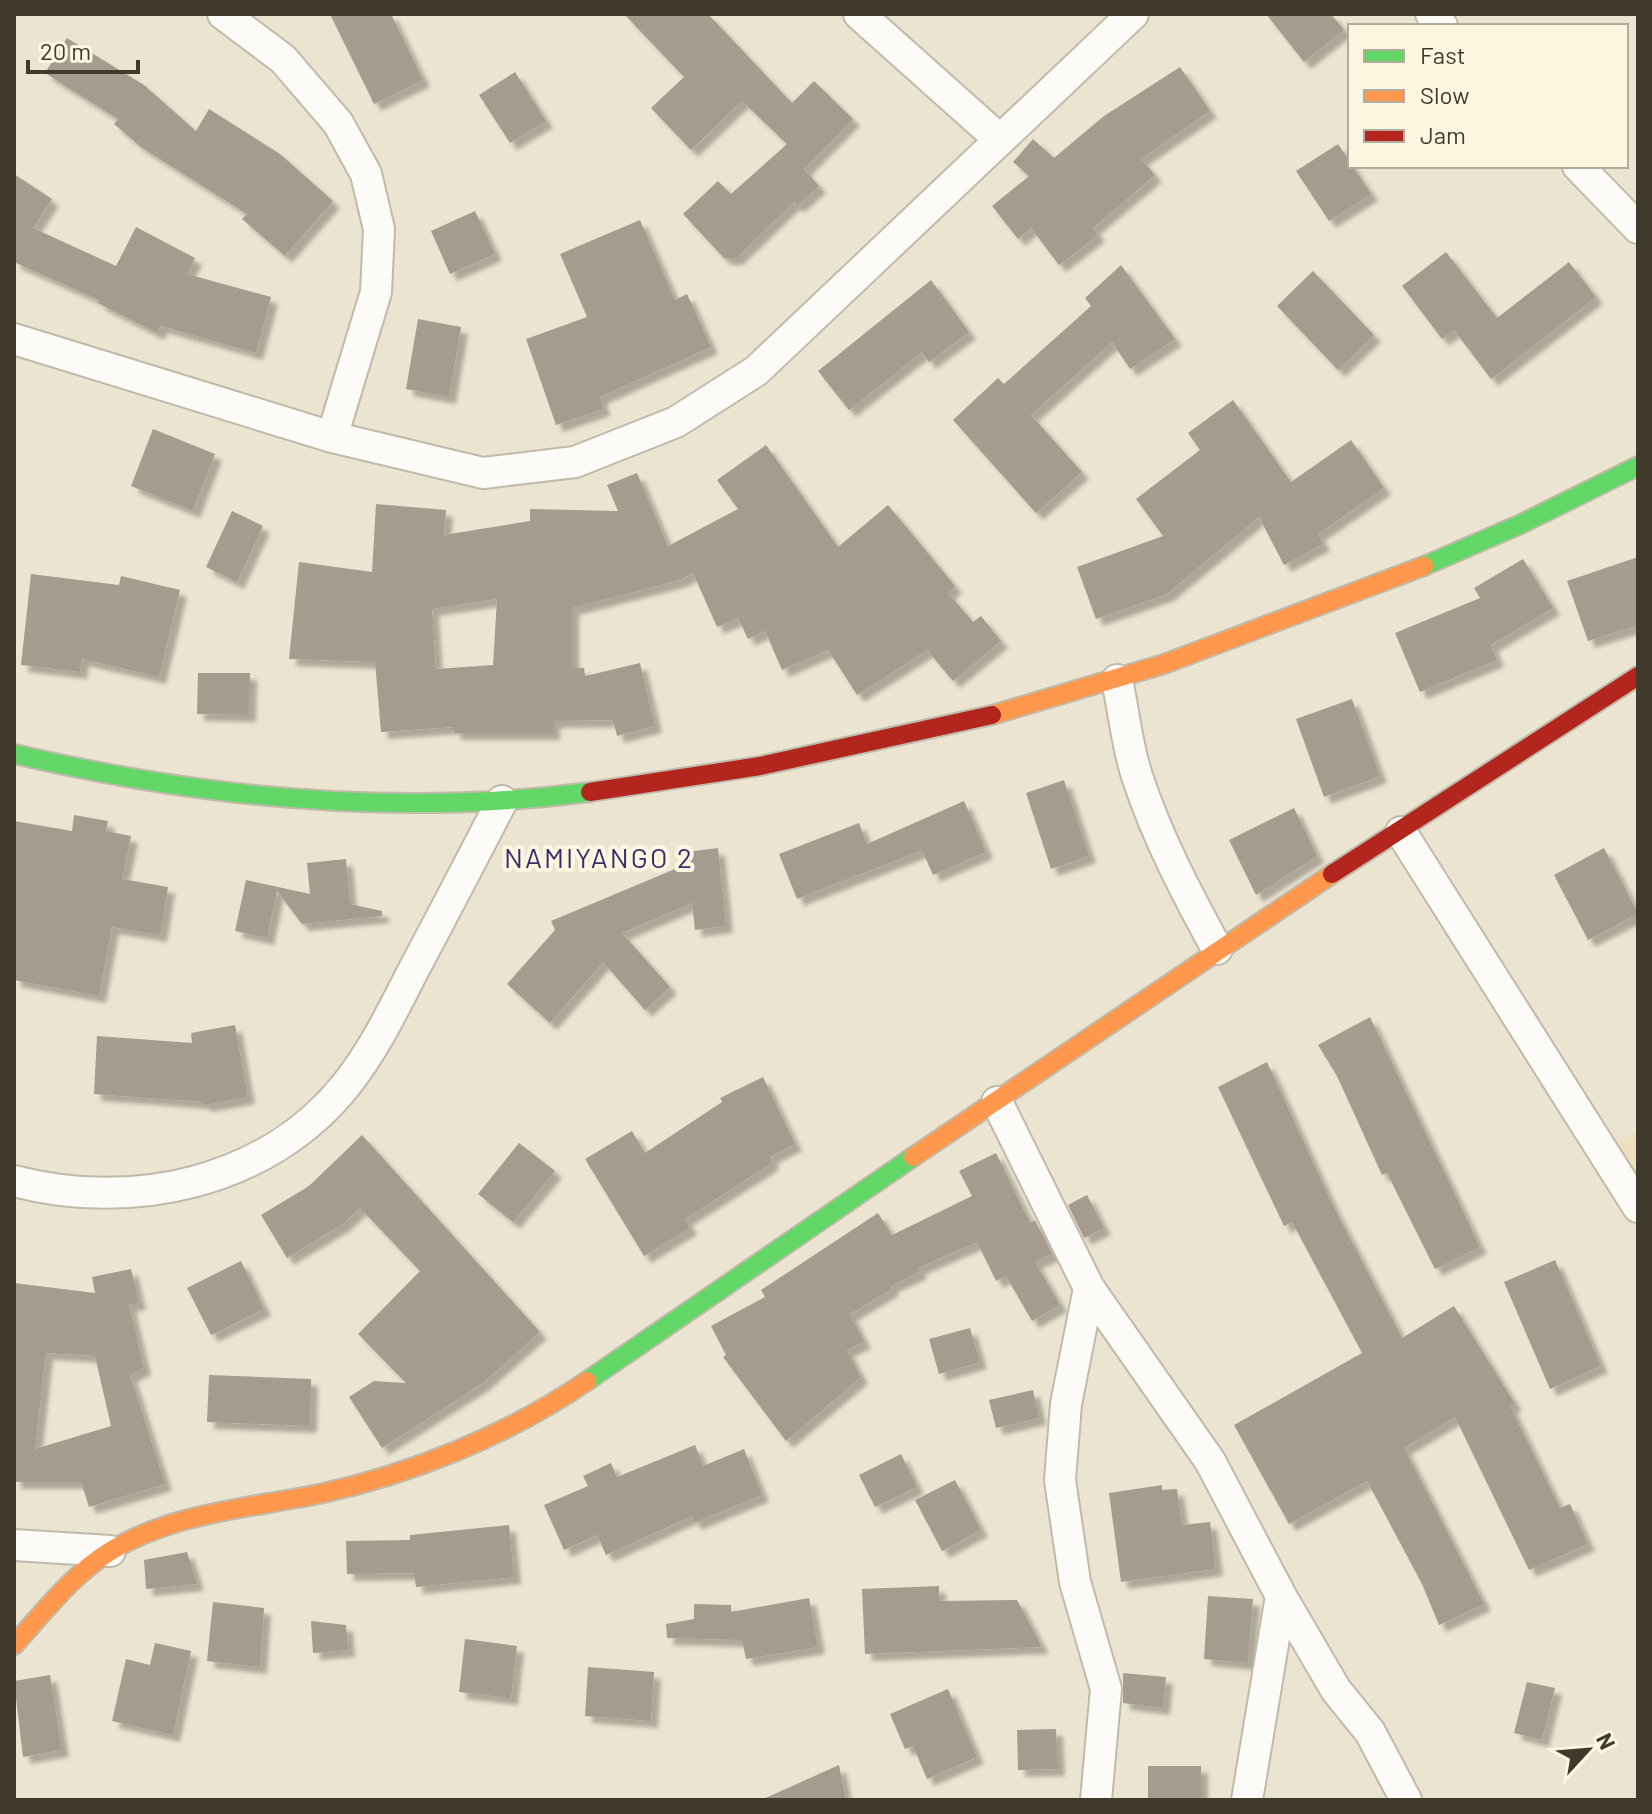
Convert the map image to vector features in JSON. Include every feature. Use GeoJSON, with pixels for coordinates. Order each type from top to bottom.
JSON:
{"type":"FeatureCollection","features":[{"type":"Feature","properties":{"kind":"street"},"geometry":{"type":"LineString","coordinates":[[223,14],[283,59],[338,123],[366,174],[379,229],[376,292],[332,437]]}},
{"type":"Feature","properties":{"kind":"street"},"geometry":{"type":"LineString","coordinates":[[859,14],[999,139]]}},
{"type":"Feature","properties":{"kind":"street"},"geometry":{"type":"LineString","coordinates":[[14,339],[332,437],[483,473],[575,462],[676,422],[756,371],[1133,14]]}},
{"type":"Feature","properties":{"kind":"street"},"geometry":{"type":"LineString","coordinates":[[1580,168],[1638,228]]}},
{"type":"Feature","properties":{"kind":"street"},"geometry":{"type":"LineString","coordinates":[[14,754],[91,774],[261,797],[418,802],[502,801],[594,792],[785,762],[1025,709],[1217,648],[1388,581],[1578,498],[1638,466]]}},
{"type":"Feature","properties":{"kind":"street"},"geometry":{"type":"LineString","coordinates":[[14,1645],[56,1599],[110,1551],[139,1537],[202,1518],[348,1487],[436,1459],[503,1430],[598,1376],[1217,949],[1638,676]]}},
{"type":"Feature","properties":{"kind":"street"},"geometry":{"type":"LineString","coordinates":[[1117,680],[1136,773],[1168,858],[1217,949]]}},
{"type":"Feature","properties":{"kind":"street"},"geometry":{"type":"LineString","coordinates":[[14,1181],[126,1195],[179,1188],[231,1170],[295,1135],[346,1085],[385,1025],[502,801]]}},
{"type":"Feature","properties":{"kind":"street"},"geometry":{"type":"LineString","coordinates":[[1401,832],[1638,1207]]}},
{"type":"Feature","properties":{"kind":"street"},"geometry":{"type":"LineString","coordinates":[[997,1102],[1089,1288],[1210,1461],[1281,1596],[1336,1690],[1370,1732],[1406,1800]]}},
{"type":"Feature","properties":{"kind":"street"},"geometry":{"type":"LineString","coordinates":[[1089,1288],[1066,1404],[1060,1480],[1075,1582],[1106,1689],[1096,1800]]}},
{"type":"Feature","properties":{"kind":"street"},"geometry":{"type":"LineString","coordinates":[[14,1545],[110,1551]]}},
{"type":"Feature","properties":{"kind":"street"},"geometry":{"type":"LineString","coordinates":[[1247,1800],[1281,1596]]}},
{"type":"Feature","properties":{"kind":"shaded area"},"geometry":{"type":"Polygon","coordinates":[[[1638,1130],[1638,1201],[1603,1151],[1638,1130]]]}},
{"type":"Feature","properties":{"kind":"building"},"geometry":{"type":"Polygon","coordinates":[[[330,14],[391,14],[423,80],[374,104],[330,14]]]}},
{"type":"Feature","properties":{"kind":"building"},"geometry":{"type":"Polygon","coordinates":[[[624,14],[708,14],[792,103],[814,81],[853,119],[804,169],[819,186],[797,206],[794,202],[736,258],[724,258],[683,214],[718,181],[731,194],[787,144],[742,101],[691,150],[651,108],[684,77],[624,14]]]}},
{"type":"Feature","properties":{"kind":"building"},"geometry":{"type":"Polygon","coordinates":[[[1266,14],[1331,14],[1344,30],[1304,62],[1266,14]]]}},
{"type":"Feature","properties":{"kind":"building"},"geometry":{"type":"Polygon","coordinates":[[[67,38],[144,85],[196,131],[209,109],[280,154],[333,201],[285,256],[242,219],[247,214],[141,147],[114,124],[118,119],[45,73],[67,38]]]}},
{"type":"Feature","properties":{"kind":"building"},"geometry":{"type":"Polygon","coordinates":[[[1180,67],[1210,111],[1141,159],[1155,175],[1093,228],[1098,235],[1059,265],[1031,228],[1018,239],[992,206],[1029,176],[1013,162],[1033,139],[1054,158],[1104,116],[1180,67]]]}},
{"type":"Feature","properties":{"kind":"building"},"geometry":{"type":"Polygon","coordinates":[[[515,72],[546,121],[510,143],[479,95],[515,72]]]}},
{"type":"Feature","properties":{"kind":"building"},"geometry":{"type":"Polygon","coordinates":[[[1338,144],[1348,159],[1348,168],[1354,168],[1371,194],[1329,221],[1296,171],[1338,144]]]}},
{"type":"Feature","properties":{"kind":"building"},"geometry":{"type":"Polygon","coordinates":[[[14,174],[52,199],[33,228],[116,266],[136,227],[195,258],[187,274],[271,297],[256,353],[161,326],[157,333],[98,303],[99,300],[14,262],[14,174]]]}},
{"type":"Feature","properties":{"kind":"building"},"geometry":{"type":"Polygon","coordinates":[[[475,211],[495,254],[450,274],[431,231],[475,211]]]}},
{"type":"Feature","properties":{"kind":"building"},"geometry":{"type":"Polygon","coordinates":[[[640,220],[675,300],[687,294],[711,347],[600,397],[603,409],[556,425],[526,339],[587,317],[560,254],[640,220]]]}},
{"type":"Feature","properties":{"kind":"building"},"geometry":{"type":"Polygon","coordinates":[[[1446,252],[1497,318],[1569,262],[1596,297],[1491,379],[1454,330],[1442,339],[1402,286],[1446,252]]]}},
{"type":"Feature","properties":{"kind":"building"},"geometry":{"type":"Polygon","coordinates":[[[1121,265],[1175,339],[1130,369],[1112,342],[1031,415],[1082,472],[1036,513],[953,420],[998,378],[1004,384],[1091,306],[1085,298],[1121,265]]]}},
{"type":"Feature","properties":{"kind":"building"},"geometry":{"type":"Polygon","coordinates":[[[1313,271],[1374,335],[1338,370],[1277,306],[1313,271]]]}},
{"type":"Feature","properties":{"kind":"building"},"geometry":{"type":"Polygon","coordinates":[[[931,280],[969,332],[929,362],[922,352],[849,410],[818,371],[931,280]]]}},
{"type":"Feature","properties":{"kind":"building"},"geometry":{"type":"Polygon","coordinates":[[[418,319],[461,327],[449,397],[406,389],[418,319]]]}},
{"type":"Feature","properties":{"kind":"building"},"geometry":{"type":"Polygon","coordinates":[[[1233,400],[1291,482],[1351,440],[1384,488],[1318,534],[1323,544],[1284,565],[1259,517],[1167,594],[1096,619],[1077,567],[1163,536],[1136,499],[1200,450],[1188,433],[1233,400]]]}},
{"type":"Feature","properties":{"kind":"building"},"geometry":{"type":"Polygon","coordinates":[[[153,429],[215,454],[193,511],[131,486],[153,429]]]}},
{"type":"Feature","properties":{"kind":"building"},"geometry":{"type":"Polygon","coordinates":[[[766,445],[838,547],[888,505],[955,586],[948,593],[973,622],[981,616],[1001,641],[953,681],[927,650],[857,695],[828,650],[782,670],[765,631],[748,639],[738,618],[717,627],[693,573],[680,580],[572,608],[572,668],[584,668],[585,676],[640,663],[655,726],[617,736],[613,720],[553,721],[553,733],[454,733],[453,727],[381,732],[375,662],[289,659],[299,562],[372,572],[376,504],[446,510],[444,535],[530,521],[530,509],[618,511],[607,485],[637,473],[668,546],[738,509],[717,480],[766,445]],[[497,599],[432,609],[436,669],[493,665],[497,599]]]}},
{"type":"Feature","properties":{"kind":"building"},"geometry":{"type":"Polygon","coordinates":[[[232,511],[263,526],[237,582],[206,567],[232,511]]]}},
{"type":"Feature","properties":{"kind":"building"},"geometry":{"type":"Polygon","coordinates":[[[1638,557],[1638,625],[1588,641],[1567,581],[1638,557]]]}},
{"type":"Feature","properties":{"kind":"building"},"geometry":{"type":"Polygon","coordinates":[[[1523,559],[1553,608],[1491,645],[1497,660],[1420,692],[1395,633],[1480,598],[1474,588],[1523,559]]]}},
{"type":"Feature","properties":{"kind":"building"},"geometry":{"type":"Polygon","coordinates":[[[31,574],[119,585],[121,576],[180,590],[159,677],[82,659],[80,672],[21,665],[31,574]]]}},
{"type":"Feature","properties":{"kind":"building"},"geometry":{"type":"Polygon","coordinates":[[[198,673],[250,673],[249,715],[197,714],[198,673]]]}},
{"type":"Feature","properties":{"kind":"building"},"geometry":{"type":"Polygon","coordinates":[[[1352,699],[1380,776],[1324,797],[1296,719],[1352,699]]]}},
{"type":"Feature","properties":{"kind":"building"},"geometry":{"type":"Polygon","coordinates":[[[1064,780],[1089,856],[1051,869],[1026,793],[1064,780]]]}},
{"type":"Feature","properties":{"kind":"building"},"geometry":{"type":"Polygon","coordinates":[[[964,801],[986,852],[933,875],[922,850],[797,899],[779,854],[859,823],[867,844],[964,801]]]}},
{"type":"Feature","properties":{"kind":"building"},"geometry":{"type":"Polygon","coordinates":[[[1294,808],[1317,856],[1256,895],[1229,840],[1294,808]]]}},
{"type":"Feature","properties":{"kind":"building"},"geometry":{"type":"Polygon","coordinates":[[[74,815],[108,821],[106,831],[131,836],[122,879],[168,887],[160,935],[112,927],[99,996],[14,980],[14,821],[72,831],[74,815]]]}},
{"type":"Feature","properties":{"kind":"building"},"geometry":{"type":"Polygon","coordinates":[[[718,848],[726,926],[695,930],[692,903],[622,933],[670,987],[645,1010],[603,962],[550,1023],[507,984],[555,930],[551,921],[687,864],[686,852],[718,848]]]}},
{"type":"Feature","properties":{"kind":"building"},"geometry":{"type":"Polygon","coordinates":[[[1604,848],[1638,914],[1588,940],[1554,875],[1604,848]]]}},
{"type":"Feature","properties":{"kind":"building"},"geometry":{"type":"Polygon","coordinates":[[[346,859],[350,904],[382,911],[382,916],[302,924],[277,891],[267,938],[235,931],[246,880],[310,894],[307,863],[346,859]]]}},
{"type":"Feature","properties":{"kind":"building"},"geometry":{"type":"Polygon","coordinates":[[[1370,1017],[1480,1247],[1435,1269],[1387,1173],[1382,1175],[1337,1076],[1318,1045],[1370,1017]]]}},
{"type":"Feature","properties":{"kind":"building"},"geometry":{"type":"Polygon","coordinates":[[[235,1025],[248,1097],[204,1105],[203,1102],[94,1094],[97,1036],[192,1043],[191,1033],[235,1025]]]}},
{"type":"Feature","properties":{"kind":"building"},"geometry":{"type":"Polygon","coordinates":[[[1267,1062],[1332,1204],[1402,1338],[1454,1306],[1515,1404],[1510,1406],[1560,1508],[1570,1504],[1588,1544],[1529,1570],[1455,1417],[1404,1448],[1484,1604],[1439,1625],[1422,1584],[1367,1481],[1289,1524],[1234,1425],[1362,1353],[1292,1222],[1284,1226],[1218,1087],[1267,1062]]]}},
{"type":"Feature","properties":{"kind":"building"},"geometry":{"type":"Polygon","coordinates":[[[763,1077],[795,1144],[770,1157],[772,1163],[685,1219],[690,1228],[644,1256],[585,1159],[632,1131],[645,1153],[722,1102],[720,1098],[763,1077]]]}},
{"type":"Feature","properties":{"kind":"building"},"geometry":{"type":"Polygon","coordinates":[[[362,1135],[540,1332],[483,1383],[382,1448],[349,1397],[374,1381],[406,1383],[358,1334],[420,1271],[360,1208],[343,1224],[287,1258],[261,1215],[309,1186],[362,1135]]]}},
{"type":"Feature","properties":{"kind":"building"},"geometry":{"type":"Polygon","coordinates":[[[519,1143],[555,1171],[513,1222],[478,1194],[519,1143]]]}},
{"type":"Feature","properties":{"kind":"building"},"geometry":{"type":"Polygon","coordinates":[[[996,1153],[1030,1223],[1035,1220],[1052,1254],[1035,1262],[1060,1305],[1032,1321],[1006,1276],[996,1281],[977,1242],[918,1268],[920,1272],[890,1286],[892,1289],[850,1314],[864,1342],[847,1350],[861,1377],[786,1441],[723,1357],[726,1355],[711,1326],[765,1297],[761,1290],[878,1213],[892,1235],[972,1196],[959,1171],[996,1153]]]}},
{"type":"Feature","properties":{"kind":"building"},"geometry":{"type":"Polygon","coordinates":[[[1087,1195],[1104,1228],[1084,1238],[1068,1205],[1087,1195]]]}},
{"type":"Feature","properties":{"kind":"building"},"geometry":{"type":"Polygon","coordinates":[[[1555,1260],[1601,1366],[1550,1389],[1504,1282],[1555,1260]]]}},
{"type":"Feature","properties":{"kind":"building"},"geometry":{"type":"Polygon","coordinates":[[[241,1261],[264,1309],[211,1335],[187,1288],[241,1261]]]}},
{"type":"Feature","properties":{"kind":"building"},"geometry":{"type":"Polygon","coordinates":[[[131,1269],[139,1303],[129,1305],[144,1368],[130,1375],[165,1484],[89,1507],[81,1482],[14,1482],[14,1283],[95,1293],[92,1277],[131,1269]],[[46,1353],[35,1449],[111,1426],[95,1356],[46,1353]]]}},
{"type":"Feature","properties":{"kind":"building"},"geometry":{"type":"Polygon","coordinates":[[[970,1328],[980,1362],[939,1374],[929,1339],[970,1328]]]}},
{"type":"Feature","properties":{"kind":"building"},"geometry":{"type":"Polygon","coordinates":[[[209,1375],[311,1379],[310,1426],[207,1422],[209,1375]]]}},
{"type":"Feature","properties":{"kind":"building"},"geometry":{"type":"Polygon","coordinates":[[[1033,1390],[1039,1418],[996,1428],[989,1400],[1033,1390]]]}},
{"type":"Feature","properties":{"kind":"building"},"geometry":{"type":"Polygon","coordinates":[[[695,1445],[703,1466],[744,1449],[762,1495],[694,1523],[692,1516],[606,1555],[597,1535],[564,1550],[544,1505],[588,1486],[583,1476],[611,1463],[617,1477],[695,1445]]]}},
{"type":"Feature","properties":{"kind":"building"},"geometry":{"type":"Polygon","coordinates":[[[901,1454],[917,1487],[875,1507],[859,1475],[901,1454]]]}},
{"type":"Feature","properties":{"kind":"building"},"geometry":{"type":"Polygon","coordinates":[[[955,1480],[981,1530],[942,1551],[915,1500],[955,1480]]]}},
{"type":"Feature","properties":{"kind":"building"},"geometry":{"type":"Polygon","coordinates":[[[1162,1485],[1162,1490],[1177,1489],[1182,1525],[1210,1522],[1216,1569],[1121,1582],[1109,1493],[1162,1485]]]}},
{"type":"Feature","properties":{"kind":"building"},"geometry":{"type":"Polygon","coordinates":[[[509,1525],[514,1577],[416,1587],[414,1573],[347,1574],[346,1541],[410,1540],[410,1535],[509,1525]]]}},
{"type":"Feature","properties":{"kind":"building"},"geometry":{"type":"Polygon","coordinates":[[[187,1552],[197,1584],[146,1589],[144,1560],[187,1552]]]}},
{"type":"Feature","properties":{"kind":"building"},"geometry":{"type":"Polygon","coordinates":[[[939,1586],[939,1601],[1017,1600],[1042,1647],[865,1654],[862,1589],[939,1586]]]}},
{"type":"Feature","properties":{"kind":"building"},"geometry":{"type":"Polygon","coordinates":[[[1208,1596],[1253,1599],[1248,1663],[1204,1659],[1208,1596]]]}},
{"type":"Feature","properties":{"kind":"building"},"geometry":{"type":"Polygon","coordinates":[[[809,1598],[818,1647],[746,1659],[742,1640],[667,1638],[666,1624],[694,1619],[694,1604],[731,1605],[731,1612],[809,1598]]]}},
{"type":"Feature","properties":{"kind":"building"},"geometry":{"type":"Polygon","coordinates":[[[213,1602],[264,1608],[260,1667],[207,1661],[213,1602]]]}},
{"type":"Feature","properties":{"kind":"building"},"geometry":{"type":"Polygon","coordinates":[[[311,1621],[346,1625],[348,1650],[313,1653],[311,1621]]]}},
{"type":"Feature","properties":{"kind":"building"},"geometry":{"type":"Polygon","coordinates":[[[465,1639],[517,1646],[511,1698],[459,1692],[465,1639]]]}},
{"type":"Feature","properties":{"kind":"building"},"geometry":{"type":"Polygon","coordinates":[[[155,1643],[191,1651],[173,1735],[112,1721],[126,1659],[150,1665],[155,1643]]]}},
{"type":"Feature","properties":{"kind":"building"},"geometry":{"type":"Polygon","coordinates":[[[588,1667],[654,1672],[651,1721],[585,1716],[588,1667]]]}},
{"type":"Feature","properties":{"kind":"building"},"geometry":{"type":"Polygon","coordinates":[[[1123,1673],[1166,1677],[1163,1708],[1123,1703],[1123,1673]]]}},
{"type":"Feature","properties":{"kind":"building"},"geometry":{"type":"Polygon","coordinates":[[[50,1675],[62,1750],[23,1757],[14,1681],[50,1675]]]}},
{"type":"Feature","properties":{"kind":"building"},"geometry":{"type":"Polygon","coordinates":[[[1527,1682],[1555,1688],[1542,1740],[1514,1733],[1527,1682]]]}},
{"type":"Feature","properties":{"kind":"building"},"geometry":{"type":"Polygon","coordinates":[[[948,1689],[977,1757],[927,1779],[913,1746],[905,1749],[890,1714],[948,1689]]]}},
{"type":"Feature","properties":{"kind":"building"},"geometry":{"type":"Polygon","coordinates":[[[1056,1729],[1058,1769],[1018,1770],[1017,1730],[1056,1729]]]}},
{"type":"Feature","properties":{"kind":"building"},"geometry":{"type":"Polygon","coordinates":[[[839,1765],[846,1800],[761,1800],[839,1765]]]}},
{"type":"Feature","properties":{"kind":"building"},"geometry":{"type":"Polygon","coordinates":[[[1148,1766],[1201,1766],[1201,1800],[1148,1800],[1148,1766]]]}},
{"type":"Feature","properties":{"kind":"traffic: fast"},"geometry":{"type":"LineString","coordinates":[[1424,566],[1521,524],[1638,466]]}},
{"type":"Feature","properties":{"kind":"traffic: fast"},"geometry":{"type":"LineString","coordinates":[[14,754],[156,782],[300,799],[445,803],[590,792]]}},
{"type":"Feature","properties":{"kind":"traffic: fast"},"geometry":{"type":"LineString","coordinates":[[587,1381],[913,1157]]}},
{"type":"Feature","properties":{"kind":"traffic: slow"},"geometry":{"type":"LineString","coordinates":[[992,715],[1164,664],[1424,566]]}},
{"type":"Feature","properties":{"kind":"traffic: slow"},"geometry":{"type":"LineString","coordinates":[[913,1157],[1332,874]]}},
{"type":"Feature","properties":{"kind":"traffic: slow"},"geometry":{"type":"LineString","coordinates":[[14,1645],[58,1595],[95,1561],[133,1539],[184,1520],[354,1486],[424,1464],[525,1419],[587,1381]]}},
{"type":"Feature","properties":{"kind":"traffic: jam"},"geometry":{"type":"LineString","coordinates":[[1332,874],[1638,676]]}},
{"type":"Feature","properties":{"kind":"traffic: jam"},"geometry":{"type":"LineString","coordinates":[[590,792],[760,766],[992,715]]}},
{"type":"Feature","properties":{"kind":"district","name":"NAMIYANGO 2"},"geometry":{"type":"Point","coordinates":[599,857]}}]}
